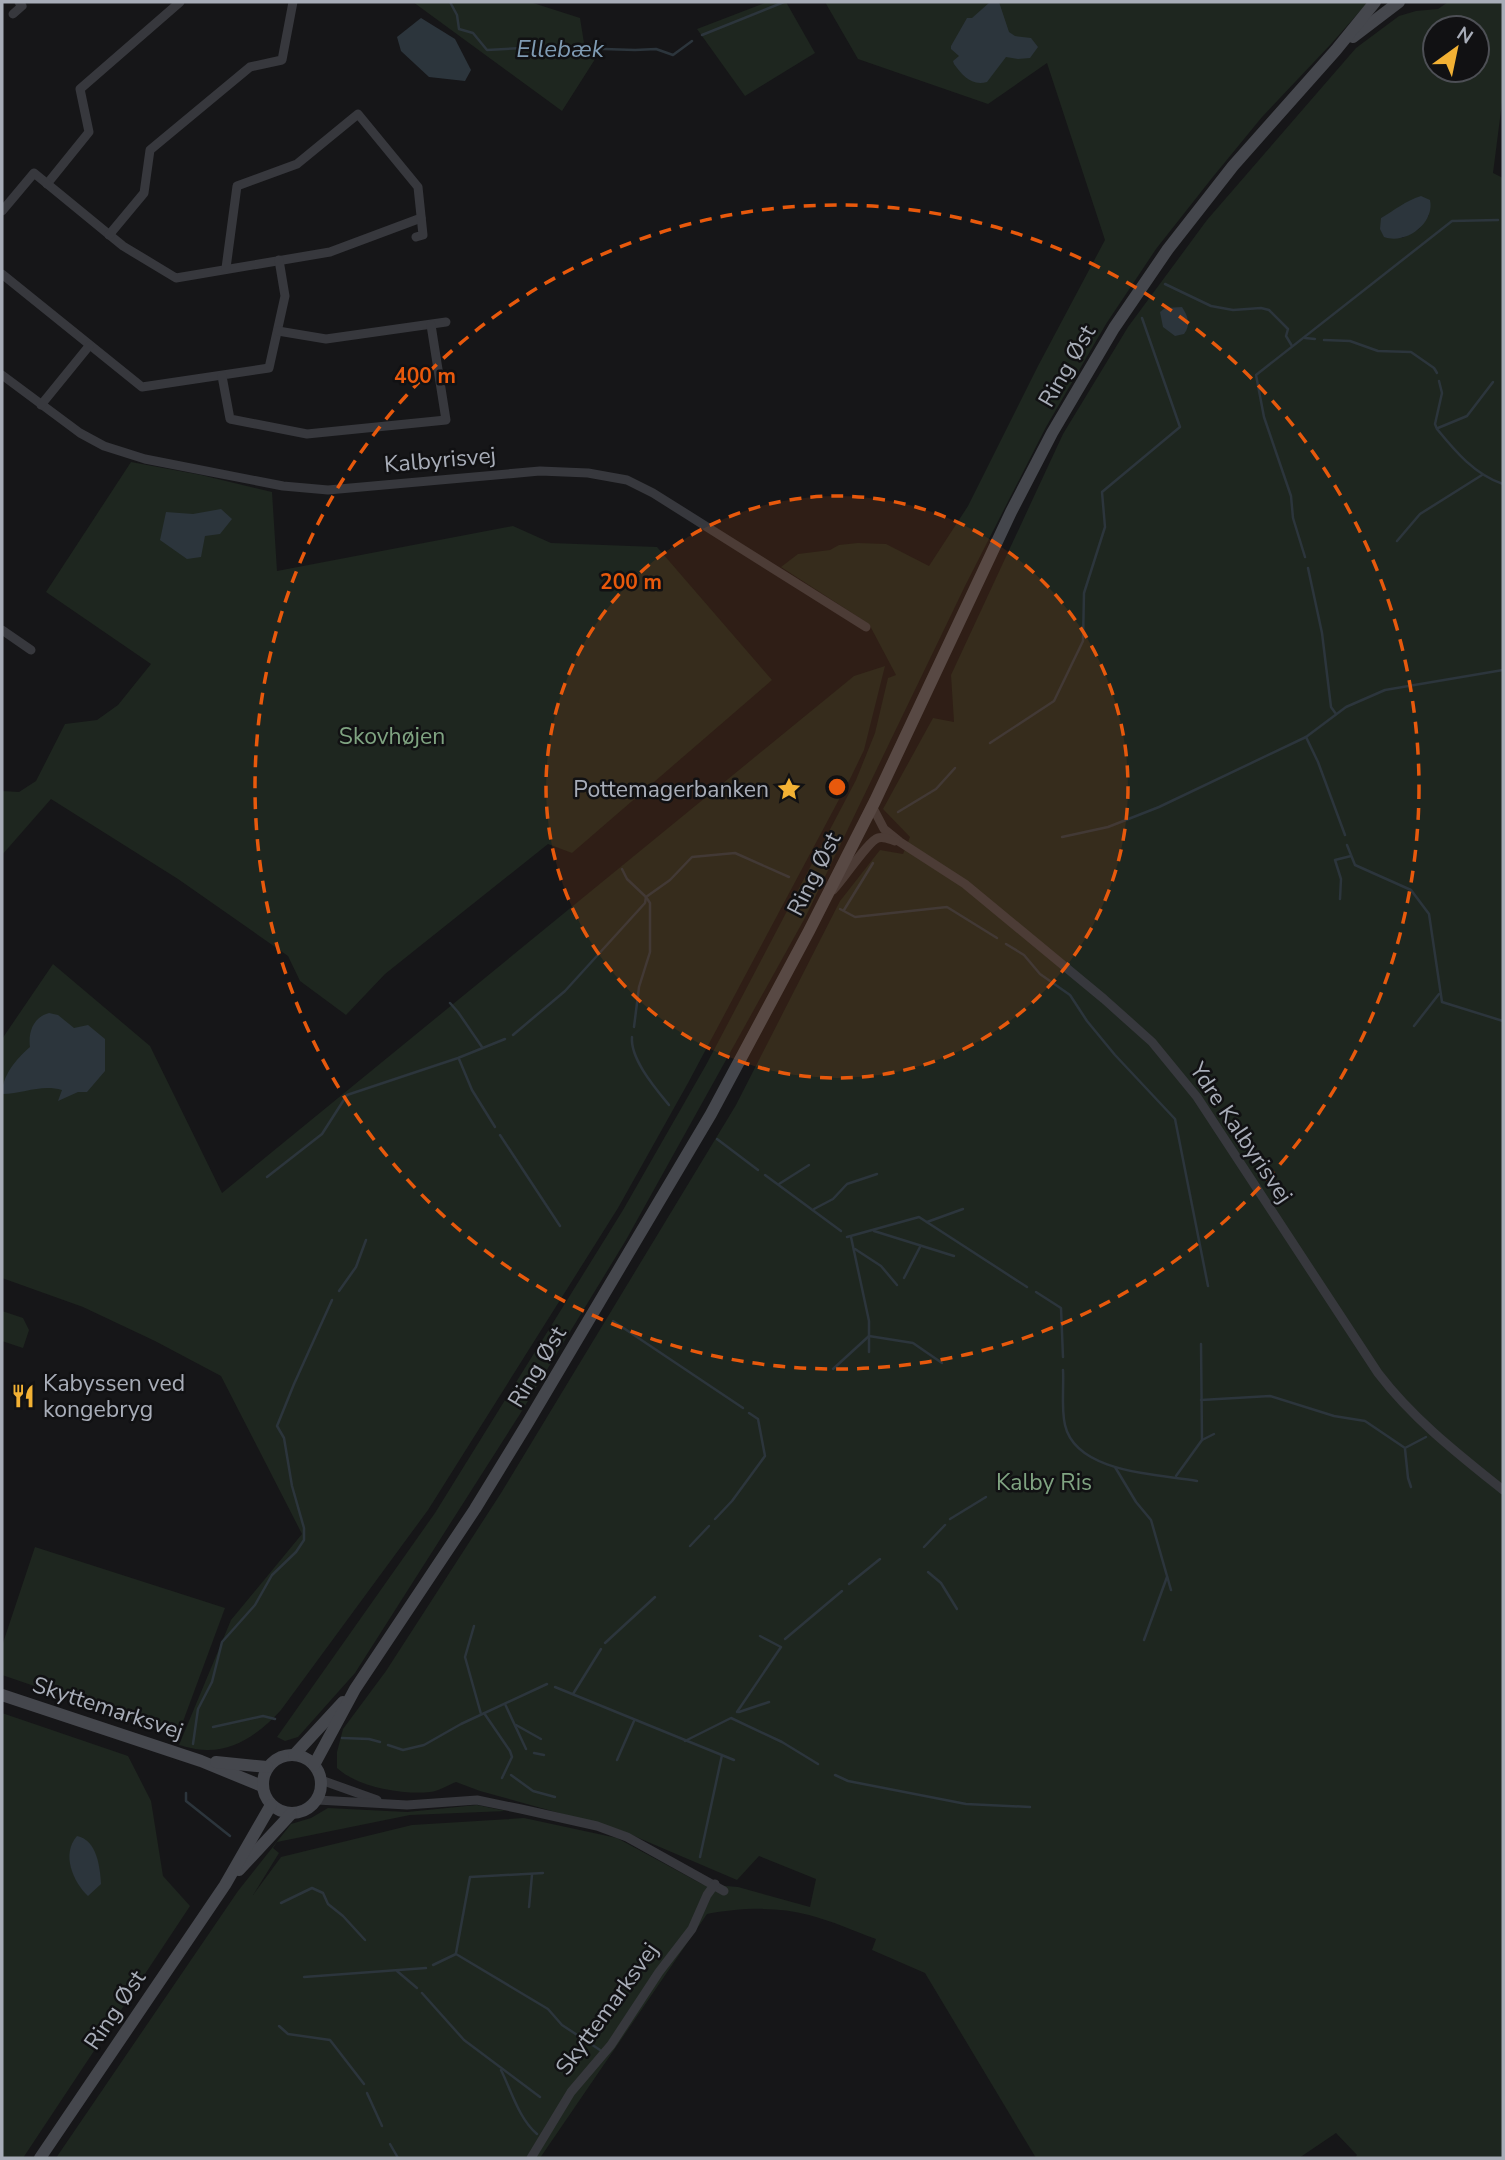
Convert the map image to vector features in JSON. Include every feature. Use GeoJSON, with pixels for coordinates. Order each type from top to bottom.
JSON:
{"type":"FeatureCollection","features":[{"type":"Feature","properties":{"kind":"main road","name":"Ring Øst"},"geometry":{"type":"LineString","coordinates":[[314,1765],[355,1689],[475,1510],[711,1114],[872,806],[1011,512],[1052,433],[1114,328],[1168,249],[1233,166],[1375,2]]}},
{"type":"Feature","properties":{"kind":"main road","name":"Ring Øst"},"geometry":{"type":"LineString","coordinates":[[1336,50],[1399,2]]}},
{"type":"Feature","properties":{"kind":"main road","name":"Ring Øst"},"geometry":{"type":"LineString","coordinates":[[294,1755],[355,1689]]}},
{"type":"Feature","properties":{"kind":"main road","name":"Skyttemarksvej"},"geometry":{"type":"LineString","coordinates":[[2,1695],[201,1761],[262,1786]]}},
{"type":"Feature","properties":{"kind":"main road"},"geometry":{"type":"LineString","coordinates":[[294,1755],[309,1760],[314,1765],[321,1780],[317,1800],[301,1812],[291,1814],[271,1805],[262,1786],[267,1767],[279,1757],[294,1755]]}},
{"type":"Feature","properties":{"kind":"main road","name":"Skyttemarksvej"},"geometry":{"type":"LineString","coordinates":[[201,1761],[267,1767]]}},
{"type":"Feature","properties":{"kind":"main road","name":"Ring Øst"},"geometry":{"type":"LineString","coordinates":[[40,2158],[225,1885],[271,1805]]}},
{"type":"Feature","properties":{"kind":"main road","name":"Ring Øst"},"geometry":{"type":"LineString","coordinates":[[225,1885],[291,1814]]}},
{"type":"Feature","properties":{"kind":"street"},"geometry":{"type":"LineString","coordinates":[[13,14],[22,6],[19,2]]}},
{"type":"Feature","properties":{"kind":"street"},"geometry":{"type":"LineString","coordinates":[[47,184],[89,132],[80,89],[180,2]]}},
{"type":"Feature","properties":{"kind":"street"},"geometry":{"type":"LineString","coordinates":[[109,235],[144,193],[150,150],[250,67],[282,60],[293,2]]}},
{"type":"Feature","properties":{"kind":"street"},"geometry":{"type":"LineString","coordinates":[[226,268],[237,186],[297,164],[358,114],[418,187],[423,234],[416,237]]}},
{"type":"Feature","properties":{"kind":"street"},"geometry":{"type":"LineString","coordinates":[[2,211],[34,173],[109,235],[176,278],[330,252],[421,218]]}},
{"type":"Feature","properties":{"kind":"street"},"geometry":{"type":"LineString","coordinates":[[2,274],[142,387],[269,368],[285,296],[279,260]]}},
{"type":"Feature","properties":{"kind":"street"},"geometry":{"type":"LineString","coordinates":[[278,331],[326,339],[446,322]]}},
{"type":"Feature","properties":{"kind":"street"},"geometry":{"type":"LineString","coordinates":[[222,376],[230,419],[307,434],[446,419],[430,325]]}},
{"type":"Feature","properties":{"kind":"street"},"geometry":{"type":"LineString","coordinates":[[41,405],[89,346]]}},
{"type":"Feature","properties":{"kind":"street","name":"Kalbyrisvej"},"geometry":{"type":"LineString","coordinates":[[2,375],[88,437],[127,454],[283,486],[328,490],[540,471],[588,473],[627,480],[653,492],[866,627]]}},
{"type":"Feature","properties":{"kind":"street"},"geometry":{"type":"LineString","coordinates":[[2,630],[31,650]]}},
{"type":"Feature","properties":{"kind":"street","name":"Ydre Kalbyrisvej"},"geometry":{"type":"LineString","coordinates":[[872,806],[884,829],[975,891],[1095,990],[1152,1042],[1197,1097],[1397,1398],[1420,1422],[1503,1490]]}},
{"type":"Feature","properties":{"kind":"street"},"geometry":{"type":"LineString","coordinates":[[826,897],[847,875],[870,841],[881,837],[900,842]]}},
{"type":"Feature","properties":{"kind":"street"},"geometry":{"type":"LineString","coordinates":[[321,1780],[385,1803]]}},
{"type":"Feature","properties":{"kind":"street"},"geometry":{"type":"LineString","coordinates":[[317,1800],[407,1805],[477,1800],[597,1826],[627,1837],[724,1891]]}},
{"type":"Feature","properties":{"kind":"street","name":"Skyttemarksvej"},"geometry":{"type":"LineString","coordinates":[[531,2158],[571,2092],[611,2045],[659,1972],[692,1929],[707,1895],[715,1884]]}},
{"type":"Feature","properties":{"kind":"green space"},"geometry":{"type":"Polygon","coordinates":[[[413,2],[530,2],[580,18],[584,43],[604,45],[562,111],[413,2]]]}},
{"type":"Feature","properties":{"kind":"green space"},"geometry":{"type":"Polygon","coordinates":[[[767,2],[786,2],[815,53],[745,96],[697,29],[767,2]]]}},
{"type":"Feature","properties":{"kind":"green space"},"geometry":{"type":"Polygon","coordinates":[[[825,2],[1368,2],[1262,117],[1212,178],[1156,249],[1106,324],[1046,427],[965,586],[806,916],[626,1240],[520,1414],[355,1673],[298,1737],[285,1741],[277,1737],[435,1513],[623,1210],[706,1065],[856,780],[875,733],[888,678],[896,675],[869,624],[781,567],[798,554],[858,543],[886,544],[929,566],[968,506],[1105,240],[1047,63],[988,104],[858,59],[825,2]]]}},
{"type":"Feature","properties":{"kind":"green space","name":"Kalby Ris"},"geometry":{"type":"Polygon","coordinates":[[[1448,2],[1503,2],[1503,95],[1493,173],[1503,178],[1503,2158],[1355,2158],[1357,2155],[1336,2133],[1299,2158],[1036,2158],[925,1973],[872,1950],[876,1939],[843,1926],[797,1912],[758,1909],[707,1914],[540,2158],[56,2158],[238,1891],[291,1824],[311,1818],[328,1808],[407,1812],[477,1805],[506,1811],[410,1815],[277,1842],[273,1848],[279,1853],[253,1895],[281,1857],[412,1825],[524,1818],[617,1838],[702,1884],[738,1887],[810,1907],[816,1879],[759,1856],[737,1880],[620,1830],[456,1782],[419,1793],[368,1785],[337,1768],[337,1752],[343,1729],[386,1671],[501,1493],[736,1105],[840,901],[880,850],[903,854],[910,837],[883,809],[933,718],[954,722],[951,675],[1063,434],[1128,327],[1207,220],[1356,48],[1399,16],[1438,9],[1448,2]],[[1395,211],[1381,218],[1402,238],[1419,229],[1429,215],[1395,211]]]}},
{"type":"Feature","properties":{"kind":"green space","name":"Skovhøjen"},"geometry":{"type":"Polygon","coordinates":[[[131,462],[272,492],[277,571],[513,526],[551,543],[657,547],[772,680],[572,853],[548,844],[385,974],[346,1015],[300,981],[288,956],[178,879],[51,799],[2,855],[2,791],[19,792],[36,781],[65,724],[97,720],[118,705],[151,664],[46,592],[131,462]]]}},
{"type":"Feature","properties":{"kind":"green space"},"geometry":{"type":"Polygon","coordinates":[[[885,666],[864,750],[688,1083],[618,1208],[428,1510],[274,1718],[248,1738],[228,1747],[203,1750],[179,1745],[231,1620],[302,1534],[221,1376],[83,1307],[2,1278],[2,1039],[53,964],[150,1046],[222,1193],[854,676],[885,666]]]}},
{"type":"Feature","properties":{"kind":"green space"},"geometry":{"type":"Polygon","coordinates":[[[2,1311],[23,1318],[29,1330],[23,1348],[2,1341],[2,1311]]]}},
{"type":"Feature","properties":{"kind":"green space"},"geometry":{"type":"Polygon","coordinates":[[[35,1547],[225,1608],[178,1735],[2,1675],[2,1646],[35,1547]]]}},
{"type":"Feature","properties":{"kind":"green space"},"geometry":{"type":"Polygon","coordinates":[[[2,1713],[128,1756],[151,1801],[163,1876],[190,1906],[23,2158],[2,2158],[2,1713]]]}},
{"type":"Feature","properties":{"kind":"shaded area"},"geometry":{"type":"Polygon","coordinates":[[[990,2],[999,2],[1009,32],[1015,36],[1031,38],[1038,47],[1030,58],[1006,57],[987,82],[976,83],[964,76],[954,64],[953,61],[959,56],[951,46],[967,18],[972,18],[990,2]]]}},
{"type":"Feature","properties":{"kind":"shaded area"},"geometry":{"type":"Polygon","coordinates":[[[421,18],[455,39],[471,70],[465,81],[429,77],[401,51],[397,37],[421,18]]]}},
{"type":"Feature","properties":{"kind":"shaded area"},"geometry":{"type":"Polygon","coordinates":[[[1421,196],[1430,200],[1428,217],[1423,224],[1410,235],[1401,238],[1384,237],[1380,229],[1381,218],[1421,196]]]}},
{"type":"Feature","properties":{"kind":"shaded area"},"geometry":{"type":"Polygon","coordinates":[[[1182,307],[1188,324],[1184,334],[1175,336],[1163,327],[1160,312],[1165,308],[1182,307]]]}},
{"type":"Feature","properties":{"kind":"shaded area"},"geometry":{"type":"Polygon","coordinates":[[[221,509],[232,519],[220,534],[205,536],[201,557],[187,559],[160,540],[166,512],[193,514],[221,509]]]}},
{"type":"Feature","properties":{"kind":"shaded area"},"geometry":{"type":"Polygon","coordinates":[[[49,1013],[58,1015],[74,1028],[88,1025],[105,1039],[105,1071],[87,1092],[78,1092],[58,1101],[62,1090],[54,1088],[2,1094],[4,1081],[11,1068],[30,1047],[30,1036],[35,1022],[49,1013]]]}},
{"type":"Feature","properties":{"kind":"shaded area"},"geometry":{"type":"Polygon","coordinates":[[[77,1836],[93,1848],[100,1870],[101,1884],[88,1896],[74,1876],[69,1859],[72,1843],[77,1836]]]}},
{"type":"Feature","properties":{"kind":"waterway","name":"Ellebæk"},"geometry":{"type":"LineString","coordinates":[[450,2],[457,15],[459,29],[473,33],[487,50],[541,47],[656,49],[673,55],[692,41]]}},
{"type":"Feature","properties":{"kind":"waterway","name":"Ellebæk"},"geometry":{"type":"LineString","coordinates":[[702,35],[784,2]]}},
{"type":"Feature","properties":{"kind":"waterway"},"geometry":{"type":"LineString","coordinates":[[1305,557],[1293,518],[1291,496],[1264,417],[1256,375],[1452,221],[1498,220]]}},
{"type":"Feature","properties":{"kind":"waterway"},"geometry":{"type":"LineString","coordinates":[[1165,284],[1211,306],[1233,310],[1269,310],[1288,329],[1286,336],[1292,346]]}},
{"type":"Feature","properties":{"kind":"waterway"},"geometry":{"type":"LineString","coordinates":[[990,743],[1054,701],[1083,641],[1084,593],[1105,527],[1102,492],[1180,427],[1142,318]]}},
{"type":"Feature","properties":{"kind":"waterway"},"geometry":{"type":"LineString","coordinates":[[1305,338],[1315,339]]}},
{"type":"Feature","properties":{"kind":"waterway"},"geometry":{"type":"LineString","coordinates":[[1324,340],[1350,341],[1378,351],[1411,352],[1437,373]]}},
{"type":"Feature","properties":{"kind":"waterway"},"geometry":{"type":"LineString","coordinates":[[1439,381],[1442,393],[1435,424],[1437,429],[1458,454],[1483,475],[1503,484]]}},
{"type":"Feature","properties":{"kind":"waterway"},"geometry":{"type":"LineString","coordinates":[[1438,428],[1467,416],[1493,382]]}},
{"type":"Feature","properties":{"kind":"waterway"},"geometry":{"type":"LineString","coordinates":[[1397,541],[1420,514],[1482,475]]}},
{"type":"Feature","properties":{"kind":"waterway"},"geometry":{"type":"LineString","coordinates":[[1308,568],[1322,633],[1331,707],[1336,714]]}},
{"type":"Feature","properties":{"kind":"waterway"},"geometry":{"type":"LineString","coordinates":[[1062,837],[1108,827],[1159,807],[1306,737],[1346,707],[1385,690],[1503,670]]}},
{"type":"Feature","properties":{"kind":"waterway"},"geometry":{"type":"LineString","coordinates":[[1306,737],[1345,835]]}},
{"type":"Feature","properties":{"kind":"waterway"},"geometry":{"type":"LineString","coordinates":[[898,812],[936,789],[955,768]]}},
{"type":"Feature","properties":{"kind":"waterway"},"geometry":{"type":"LineString","coordinates":[[1347,845],[1355,865],[1411,890],[1429,914],[1442,1002],[1503,1021]]}},
{"type":"Feature","properties":{"kind":"waterway"},"geometry":{"type":"LineString","coordinates":[[622,869],[627,879],[646,897],[670,880],[692,857],[735,853],[789,877]]}},
{"type":"Feature","properties":{"kind":"waterway"},"geometry":{"type":"LineString","coordinates":[[1340,899],[1341,879],[1335,860],[1351,856]]}},
{"type":"Feature","properties":{"kind":"waterway"},"geometry":{"type":"LineString","coordinates":[[844,910],[873,863]]}},
{"type":"Feature","properties":{"kind":"waterway"},"geometry":{"type":"LineString","coordinates":[[634,1027],[639,987],[650,952],[650,903],[646,897]]}},
{"type":"Feature","properties":{"kind":"waterway"},"geometry":{"type":"LineString","coordinates":[[513,1035],[565,991],[645,903],[646,897]]}},
{"type":"Feature","properties":{"kind":"waterway"},"geometry":{"type":"LineString","coordinates":[[840,909],[855,917],[947,907],[997,938]]}},
{"type":"Feature","properties":{"kind":"waterway"},"geometry":{"type":"LineString","coordinates":[[1006,944],[1024,955],[1040,974],[1070,995],[1115,1055],[1175,1119],[1208,1286]]}},
{"type":"Feature","properties":{"kind":"waterway"},"geometry":{"type":"LineString","coordinates":[[1414,1026],[1439,994]]}},
{"type":"Feature","properties":{"kind":"waterway"},"geometry":{"type":"LineString","coordinates":[[450,1003],[482,1047]]}},
{"type":"Feature","properties":{"kind":"waterway"},"geometry":{"type":"LineString","coordinates":[[632,1037],[632,1046],[639,1064],[669,1105]]}},
{"type":"Feature","properties":{"kind":"waterway"},"geometry":{"type":"LineString","coordinates":[[267,1177],[322,1134],[347,1095],[458,1058],[505,1039]]}},
{"type":"Feature","properties":{"kind":"waterway"},"geometry":{"type":"LineString","coordinates":[[459,1059],[472,1090],[495,1127]]}},
{"type":"Feature","properties":{"kind":"waterway"},"geometry":{"type":"LineString","coordinates":[[500,1135],[560,1226]]}},
{"type":"Feature","properties":{"kind":"waterway"},"geometry":{"type":"LineString","coordinates":[[717,1139],[758,1170]]}},
{"type":"Feature","properties":{"kind":"waterway"},"geometry":{"type":"LineString","coordinates":[[779,1184],[809,1165]]}},
{"type":"Feature","properties":{"kind":"waterway"},"geometry":{"type":"LineString","coordinates":[[814,1209],[833,1199],[847,1184],[877,1174]]}},
{"type":"Feature","properties":{"kind":"waterway"},"geometry":{"type":"LineString","coordinates":[[765,1175],[841,1231]]}},
{"type":"Feature","properties":{"kind":"waterway"},"geometry":{"type":"LineString","coordinates":[[927,1222],[963,1209]]}},
{"type":"Feature","properties":{"kind":"waterway"},"geometry":{"type":"LineString","coordinates":[[847,1237],[919,1217],[1027,1287]]}},
{"type":"Feature","properties":{"kind":"waterway"},"geometry":{"type":"LineString","coordinates":[[874,1231],[954,1256]]}},
{"type":"Feature","properties":{"kind":"waterway"},"geometry":{"type":"LineString","coordinates":[[851,1237],[869,1321],[869,1352]]}},
{"type":"Feature","properties":{"kind":"waterway"},"geometry":{"type":"LineString","coordinates":[[339,1291],[356,1267],[366,1240]]}},
{"type":"Feature","properties":{"kind":"waterway"},"geometry":{"type":"LineString","coordinates":[[904,1278],[920,1247]]}},
{"type":"Feature","properties":{"kind":"waterway"},"geometry":{"type":"LineString","coordinates":[[855,1249],[881,1266],[897,1285]]}},
{"type":"Feature","properties":{"kind":"waterway"},"geometry":{"type":"LineString","coordinates":[[1036,1292],[1061,1308],[1063,1357]]}},
{"type":"Feature","properties":{"kind":"waterway"},"geometry":{"type":"LineString","coordinates":[[193,1744],[198,1709],[212,1682],[222,1642],[255,1605],[272,1575],[296,1552],[304,1540],[304,1528],[292,1486],[284,1438],[277,1426],[332,1300]]}},
{"type":"Feature","properties":{"kind":"waterway"},"geometry":{"type":"LineString","coordinates":[[613,1321],[743,1408]]}},
{"type":"Feature","properties":{"kind":"waterway"},"geometry":{"type":"LineString","coordinates":[[833,1369],[869,1336],[913,1343],[942,1363]]}},
{"type":"Feature","properties":{"kind":"waterway"},"geometry":{"type":"LineString","coordinates":[[1176,1476],[1202,1440],[1201,1344]]}},
{"type":"Feature","properties":{"kind":"waterway"},"geometry":{"type":"LineString","coordinates":[[1063,1370],[1065,1425],[1072,1441],[1085,1453],[1120,1468],[1197,1481]]}},
{"type":"Feature","properties":{"kind":"waterway"},"geometry":{"type":"LineString","coordinates":[[1201,1400],[1270,1396],[1334,1416],[1365,1421],[1405,1448],[1426,1437]]}},
{"type":"Feature","properties":{"kind":"waterway"},"geometry":{"type":"LineString","coordinates":[[715,1519],[732,1501],[765,1456],[758,1419],[749,1413]]}},
{"type":"Feature","properties":{"kind":"waterway"},"geometry":{"type":"LineString","coordinates":[[1202,1440],[1214,1434]]}},
{"type":"Feature","properties":{"kind":"waterway"},"geometry":{"type":"LineString","coordinates":[[1405,1449],[1411,1487]]}},
{"type":"Feature","properties":{"kind":"waterway"},"geometry":{"type":"LineString","coordinates":[[1115,1467],[1136,1502],[1151,1520],[1171,1590]]}},
{"type":"Feature","properties":{"kind":"waterway"},"geometry":{"type":"LineString","coordinates":[[950,1519],[986,1497]]}},
{"type":"Feature","properties":{"kind":"waterway"},"geometry":{"type":"LineString","coordinates":[[924,1547],[945,1525]]}},
{"type":"Feature","properties":{"kind":"waterway"},"geometry":{"type":"LineString","coordinates":[[690,1546],[709,1526]]}},
{"type":"Feature","properties":{"kind":"waterway"},"geometry":{"type":"LineString","coordinates":[[849,1584],[880,1559]]}},
{"type":"Feature","properties":{"kind":"waterway"},"geometry":{"type":"LineString","coordinates":[[928,1572],[941,1583],[957,1609]]}},
{"type":"Feature","properties":{"kind":"waterway"},"geometry":{"type":"LineString","coordinates":[[1144,1640],[1167,1577]]}},
{"type":"Feature","properties":{"kind":"waterway"},"geometry":{"type":"LineString","coordinates":[[785,1639],[842,1591]]}},
{"type":"Feature","properties":{"kind":"waterway"},"geometry":{"type":"LineString","coordinates":[[605,1643],[655,1597]]}},
{"type":"Feature","properties":{"kind":"waterway"},"geometry":{"type":"LineString","coordinates":[[474,1626],[465,1657],[481,1714]]}},
{"type":"Feature","properties":{"kind":"waterway"},"geometry":{"type":"LineString","coordinates":[[737,1712],[781,1647],[760,1636]]}},
{"type":"Feature","properties":{"kind":"waterway"},"geometry":{"type":"LineString","coordinates":[[573,1694],[601,1649]]}},
{"type":"Feature","properties":{"kind":"waterway"},"geometry":{"type":"LineString","coordinates":[[388,1745],[403,1750],[424,1745],[461,1724],[547,1684]]}},
{"type":"Feature","properties":{"kind":"waterway"},"geometry":{"type":"LineString","coordinates":[[555,1687],[734,1760]]}},
{"type":"Feature","properties":{"kind":"waterway"},"geometry":{"type":"LineString","coordinates":[[739,1712],[769,1702]]}},
{"type":"Feature","properties":{"kind":"waterway"},"geometry":{"type":"LineString","coordinates":[[505,1704],[526,1749]]}},
{"type":"Feature","properties":{"kind":"waterway"},"geometry":{"type":"LineString","coordinates":[[484,1713],[512,1757],[502,1778]]}},
{"type":"Feature","properties":{"kind":"waterway"},"geometry":{"type":"LineString","coordinates":[[213,1727],[263,1716],[275,1719]]}},
{"type":"Feature","properties":{"kind":"waterway"},"geometry":{"type":"LineString","coordinates":[[685,1741],[731,1718],[782,1742],[818,1764]]}},
{"type":"Feature","properties":{"kind":"waterway"},"geometry":{"type":"LineString","coordinates":[[617,1760],[634,1721]]}},
{"type":"Feature","properties":{"kind":"waterway"},"geometry":{"type":"LineString","coordinates":[[516,1725],[541,1739]]}},
{"type":"Feature","properties":{"kind":"waterway"},"geometry":{"type":"LineString","coordinates":[[342,1738],[380,1742]]}},
{"type":"Feature","properties":{"kind":"waterway"},"geometry":{"type":"LineString","coordinates":[[534,1753],[544,1755]]}},
{"type":"Feature","properties":{"kind":"waterway"},"geometry":{"type":"LineString","coordinates":[[700,1857],[722,1755]]}},
{"type":"Feature","properties":{"kind":"waterway"},"geometry":{"type":"LineString","coordinates":[[511,1775],[533,1791],[555,1797]]}},
{"type":"Feature","properties":{"kind":"waterway"},"geometry":{"type":"LineString","coordinates":[[835,1775],[848,1781],[966,1804],[1030,1807]]}},
{"type":"Feature","properties":{"kind":"waterway"},"geometry":{"type":"LineString","coordinates":[[186,1793],[186,1801],[230,1836]]}},
{"type":"Feature","properties":{"kind":"waterway"},"geometry":{"type":"LineString","coordinates":[[456,1953],[470,1877],[543,1873]]}},
{"type":"Feature","properties":{"kind":"waterway"},"geometry":{"type":"LineString","coordinates":[[529,1907],[532,1875]]}},
{"type":"Feature","properties":{"kind":"waterway"},"geometry":{"type":"LineString","coordinates":[[281,1903],[312,1888],[323,1893],[328,1904],[365,1940]]}},
{"type":"Feature","properties":{"kind":"waterway"},"geometry":{"type":"LineString","coordinates":[[433,1965],[456,1954],[548,2009],[562,2025],[600,2050]]}},
{"type":"Feature","properties":{"kind":"waterway"},"geometry":{"type":"LineString","coordinates":[[304,1977],[426,1968]]}},
{"type":"Feature","properties":{"kind":"waterway"},"geometry":{"type":"LineString","coordinates":[[397,1971],[417,1988]]}},
{"type":"Feature","properties":{"kind":"waterway"},"geometry":{"type":"LineString","coordinates":[[422,1993],[464,2040],[540,2097]]}},
{"type":"Feature","properties":{"kind":"waterway"},"geometry":{"type":"LineString","coordinates":[[279,2026],[288,2034],[330,2040],[364,2084]]}},
{"type":"Feature","properties":{"kind":"waterway"},"geometry":{"type":"LineString","coordinates":[[501,2070],[520,2112],[537,2134]]}},
{"type":"Feature","properties":{"kind":"waterway"},"geometry":{"type":"LineString","coordinates":[[367,2093],[382,2126]]}},
{"type":"Feature","properties":{"kind":"waterway"},"geometry":{"type":"LineString","coordinates":[[390,2144],[398,2158]]}},
{"type":"Feature","properties":{"kind":"place","name":"Pottemagerbanken"},"geometry":{"type":"Point","coordinates":[789,789]}},
{"type":"Feature","properties":{"kind":"place","name":"Kabyssen ved kongebryg"},"geometry":{"type":"Point","coordinates":[23,1396]}}]}
